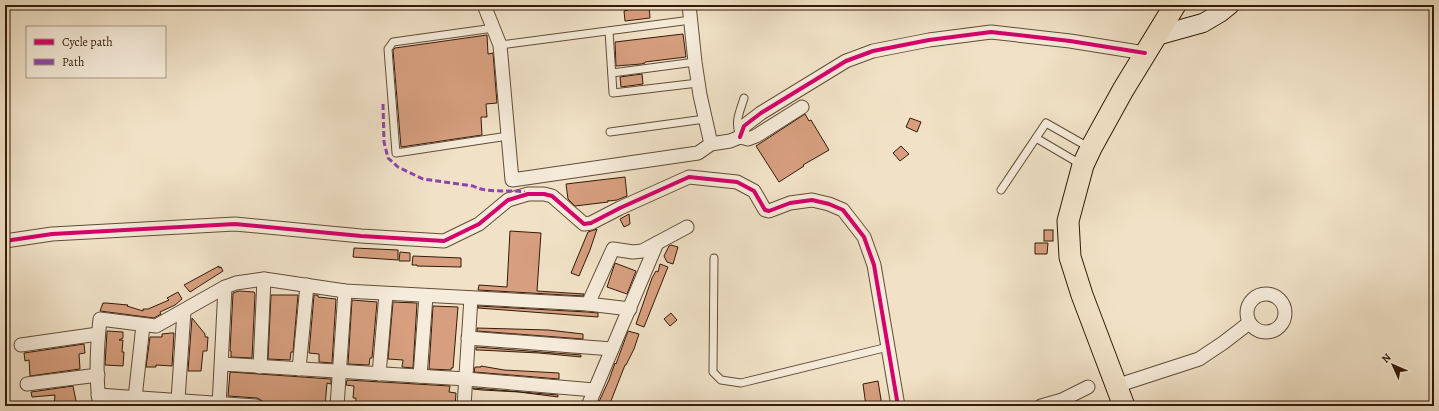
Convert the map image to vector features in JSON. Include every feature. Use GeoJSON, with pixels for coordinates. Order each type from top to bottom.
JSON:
{"type":"FeatureCollection","features":[{"type":"Feature","properties":{"kind":"main road"},"geometry":{"type":"LineString","coordinates":[[1124,406],[1082,295],[1070,257],[1068,221],[1087,157],[1108,116],[1144,53],[1175,5]]}},
{"type":"Feature","properties":{"kind":"street"},"geometry":{"type":"LineString","coordinates":[[484,5],[500,45],[512,180],[698,153],[711,144],[730,141],[740,137],[748,139],[756,136],[802,107]]}},
{"type":"Feature","properties":{"kind":"street"},"geometry":{"type":"LineString","coordinates":[[689,5],[698,83],[711,144]]}},
{"type":"Feature","properties":{"kind":"street"},"geometry":{"type":"LineString","coordinates":[[1156,36],[1203,23],[1230,5]]}},
{"type":"Feature","properties":{"kind":"street"},"geometry":{"type":"LineString","coordinates":[[740,137],[744,126],[761,113],[846,62],[873,51],[928,40],[991,32],[1070,41],[1144,53]]}},
{"type":"Feature","properties":{"kind":"street"},"geometry":{"type":"LineString","coordinates":[[5,240],[52,234],[235,224],[361,236],[444,241],[480,224],[508,200],[528,194],[544,194],[552,196],[584,224],[689,178],[736,182],[754,191],[765,210],[769,211],[790,203],[812,200],[829,204],[843,210],[864,237],[871,258],[898,406]]}},
{"type":"Feature","properties":{"kind":"street"},"geometry":{"type":"LineString","coordinates":[[588,304],[612,249],[634,252],[642,251],[687,227]]}},
{"type":"Feature","properties":{"kind":"street"},"geometry":{"type":"LineString","coordinates":[[588,406],[657,243]]}},
{"type":"Feature","properties":{"kind":"street"},"geometry":{"type":"LineString","coordinates":[[256,406],[220,405],[178,400],[135,398],[99,401],[98,334],[100,319],[156,326],[236,282],[264,279],[345,291],[588,304],[630,309]]}},
{"type":"Feature","properties":{"kind":"street"},"geometry":{"type":"LineString","coordinates":[[260,367],[264,279]]}},
{"type":"Feature","properties":{"kind":"street"},"geometry":{"type":"LineString","coordinates":[[299,369],[307,285]]}},
{"type":"Feature","properties":{"kind":"street"},"geometry":{"type":"LineString","coordinates":[[220,405],[225,287]]}},
{"type":"Feature","properties":{"kind":"street"},"geometry":{"type":"LineString","coordinates":[[337,406],[345,291]]}},
{"type":"Feature","properties":{"kind":"street"},"geometry":{"type":"LineString","coordinates":[[380,374],[386,294]]}},
{"type":"Feature","properties":{"kind":"street"},"geometry":{"type":"LineString","coordinates":[[420,376],[426,296]]}},
{"type":"Feature","properties":{"kind":"street"},"geometry":{"type":"LineString","coordinates":[[464,406],[471,298]]}},
{"type":"Feature","properties":{"kind":"street"},"geometry":{"type":"LineString","coordinates":[[178,400],[184,311]]}},
{"type":"Feature","properties":{"kind":"street"},"geometry":{"type":"LineString","coordinates":[[1116,386],[1199,359],[1249,323]]}},
{"type":"Feature","properties":{"kind":"street"},"geometry":{"type":"LineString","coordinates":[[135,398],[143,325]]}},
{"type":"Feature","properties":{"kind":"street"},"geometry":{"type":"LineString","coordinates":[[21,345],[98,334]]}},
{"type":"Feature","properties":{"kind":"street"},"geometry":{"type":"LineString","coordinates":[[468,338],[612,349]]}},
{"type":"Feature","properties":{"kind":"street"},"geometry":{"type":"LineString","coordinates":[[222,364],[466,379],[594,390]]}},
{"type":"Feature","properties":{"kind":"street"},"geometry":{"type":"LineString","coordinates":[[27,384],[98,375]]}},
{"type":"Feature","properties":{"kind":"street"},"geometry":{"type":"LineString","coordinates":[[1041,406],[1062,400],[1088,387]]}},
{"type":"Feature","properties":{"kind":"lane"},"geometry":{"type":"LineString","coordinates":[[500,45],[691,20]]}},
{"type":"Feature","properties":{"kind":"lane"},"geometry":{"type":"LineString","coordinates":[[494,28],[393,42],[388,49],[396,153],[508,136]]}},
{"type":"Feature","properties":{"kind":"lane"},"geometry":{"type":"LineString","coordinates":[[609,30],[613,93],[698,83]]}},
{"type":"Feature","properties":{"kind":"lane"},"geometry":{"type":"LineString","coordinates":[[612,73],[695,62]]}},
{"type":"Feature","properties":{"kind":"lane"},"geometry":{"type":"LineString","coordinates":[[740,137],[736,127],[744,98]]}},
{"type":"Feature","properties":{"kind":"lane"},"geometry":{"type":"LineString","coordinates":[[610,132],[706,119]]}},
{"type":"Feature","properties":{"kind":"lane"},"geometry":{"type":"LineString","coordinates":[[1001,190],[1046,123],[1087,157]]}},
{"type":"Feature","properties":{"kind":"lane"},"geometry":{"type":"LineString","coordinates":[[1036,138],[1087,157]]}},
{"type":"Feature","properties":{"kind":"lane"},"geometry":{"type":"LineString","coordinates":[[714,258],[713,372],[721,380],[741,383],[888,347]]}},
{"type":"Feature","properties":{"kind":"building"},"geometry":{"type":"Polygon","coordinates":[[[628,5],[649,5],[650,18],[625,21],[624,11],[628,10],[628,5]]]}},
{"type":"Feature","properties":{"kind":"building"},"geometry":{"type":"Polygon","coordinates":[[[683,34],[686,57],[645,62],[641,64],[616,66],[615,42],[683,34]]]}},
{"type":"Feature","properties":{"kind":"building"},"geometry":{"type":"Polygon","coordinates":[[[487,35],[488,54],[493,53],[497,103],[486,104],[487,117],[481,117],[482,135],[401,147],[393,50],[395,48],[487,35]]]}},
{"type":"Feature","properties":{"kind":"building"},"geometry":{"type":"Polygon","coordinates":[[[642,74],[643,84],[621,87],[620,77],[642,74]]]}},
{"type":"Feature","properties":{"kind":"building"},"geometry":{"type":"Polygon","coordinates":[[[805,114],[809,121],[811,120],[829,150],[803,165],[804,166],[779,182],[756,146],[805,114]]]}},
{"type":"Feature","properties":{"kind":"building"},"geometry":{"type":"Polygon","coordinates":[[[910,118],[921,122],[917,132],[906,127],[910,118]]]}},
{"type":"Feature","properties":{"kind":"building"},"geometry":{"type":"Polygon","coordinates":[[[901,146],[909,154],[900,161],[893,153],[901,146]]]}},
{"type":"Feature","properties":{"kind":"building"},"geometry":{"type":"Polygon","coordinates":[[[625,177],[627,196],[617,200],[608,200],[608,202],[575,206],[568,199],[566,184],[625,177]]]}},
{"type":"Feature","properties":{"kind":"building"},"geometry":{"type":"Polygon","coordinates":[[[629,214],[630,224],[624,227],[620,219],[629,214]]]}},
{"type":"Feature","properties":{"kind":"building"},"geometry":{"type":"Polygon","coordinates":[[[597,229],[579,276],[571,273],[588,232],[597,229]]]}},
{"type":"Feature","properties":{"kind":"building"},"geometry":{"type":"Polygon","coordinates":[[[1044,230],[1053,230],[1053,241],[1044,241],[1044,230]]]}},
{"type":"Feature","properties":{"kind":"building"},"geometry":{"type":"Polygon","coordinates":[[[510,231],[541,233],[537,291],[584,294],[583,296],[478,290],[479,285],[507,287],[510,231]]]}},
{"type":"Feature","properties":{"kind":"building"},"geometry":{"type":"Polygon","coordinates":[[[1035,243],[1048,243],[1047,254],[1035,254],[1035,243]]]}},
{"type":"Feature","properties":{"kind":"building"},"geometry":{"type":"Polygon","coordinates":[[[671,245],[678,247],[673,264],[667,262],[664,256],[671,245]]]}},
{"type":"Feature","properties":{"kind":"building"},"geometry":{"type":"Polygon","coordinates":[[[354,248],[398,250],[398,260],[353,257],[354,248]]]}},
{"type":"Feature","properties":{"kind":"building"},"geometry":{"type":"Polygon","coordinates":[[[400,252],[410,253],[410,261],[399,261],[400,252]]]}},
{"type":"Feature","properties":{"kind":"building"},"geometry":{"type":"Polygon","coordinates":[[[413,256],[461,258],[461,267],[412,265],[413,256]]]}},
{"type":"Feature","properties":{"kind":"building"},"geometry":{"type":"Polygon","coordinates":[[[615,263],[636,271],[627,294],[607,287],[615,263]]]}},
{"type":"Feature","properties":{"kind":"building"},"geometry":{"type":"Polygon","coordinates":[[[660,264],[668,267],[644,327],[636,324],[652,278],[656,271],[658,272],[660,264]]]}},
{"type":"Feature","properties":{"kind":"building"},"geometry":{"type":"Polygon","coordinates":[[[219,266],[219,268],[221,267],[223,271],[190,292],[184,285],[219,266]]]}},
{"type":"Feature","properties":{"kind":"building"},"geometry":{"type":"Polygon","coordinates":[[[239,291],[254,292],[255,294],[252,358],[231,357],[233,293],[239,291]]]}},
{"type":"Feature","properties":{"kind":"building"},"geometry":{"type":"Polygon","coordinates":[[[178,292],[182,299],[175,305],[160,312],[161,314],[154,318],[100,311],[103,303],[106,303],[128,305],[127,306],[143,311],[143,309],[148,309],[169,300],[167,298],[178,292]]]}},
{"type":"Feature","properties":{"kind":"building"},"geometry":{"type":"Polygon","coordinates":[[[271,295],[298,295],[293,352],[291,352],[290,360],[268,359],[271,295]]]}},
{"type":"Feature","properties":{"kind":"building"},"geometry":{"type":"Polygon","coordinates":[[[314,295],[318,295],[318,297],[336,299],[332,363],[319,362],[319,354],[309,353],[314,295]]]}},
{"type":"Feature","properties":{"kind":"building"},"geometry":{"type":"Polygon","coordinates":[[[352,300],[377,302],[372,358],[370,358],[369,365],[348,364],[352,300]]]}},
{"type":"Feature","properties":{"kind":"building"},"geometry":{"type":"Polygon","coordinates":[[[393,302],[417,303],[413,368],[402,367],[403,360],[388,359],[393,302]]]}},
{"type":"Feature","properties":{"kind":"building"},"geometry":{"type":"Polygon","coordinates":[[[433,306],[458,307],[453,368],[451,368],[451,370],[429,369],[433,306]]]}},
{"type":"Feature","properties":{"kind":"building"},"geometry":{"type":"Polygon","coordinates":[[[478,306],[598,313],[598,317],[478,308],[478,306]]]}},
{"type":"Feature","properties":{"kind":"building"},"geometry":{"type":"Polygon","coordinates":[[[671,313],[677,320],[670,326],[664,319],[671,313]]]}},
{"type":"Feature","properties":{"kind":"building"},"geometry":{"type":"Polygon","coordinates":[[[192,318],[205,334],[205,337],[208,337],[207,351],[203,351],[201,371],[188,371],[192,318]]]}},
{"type":"Feature","properties":{"kind":"building"},"geometry":{"type":"Polygon","coordinates":[[[477,328],[548,330],[583,334],[583,339],[477,331],[477,328]]]}},
{"type":"Feature","properties":{"kind":"building"},"geometry":{"type":"Polygon","coordinates":[[[107,331],[123,332],[123,338],[119,340],[123,340],[123,366],[105,365],[107,331]]]}},
{"type":"Feature","properties":{"kind":"building"},"geometry":{"type":"Polygon","coordinates":[[[628,331],[639,334],[634,349],[625,365],[609,406],[597,406],[615,363],[616,364],[628,331]]]}},
{"type":"Feature","properties":{"kind":"building"},"geometry":{"type":"Polygon","coordinates":[[[174,333],[172,366],[156,365],[156,367],[146,367],[150,337],[162,337],[162,334],[174,333]]]}},
{"type":"Feature","properties":{"kind":"building"},"geometry":{"type":"Polygon","coordinates":[[[84,344],[85,353],[79,354],[80,369],[30,376],[29,360],[25,361],[24,353],[84,344]]]}},
{"type":"Feature","properties":{"kind":"building"},"geometry":{"type":"Polygon","coordinates":[[[476,347],[581,355],[581,357],[476,350],[476,347]]]}},
{"type":"Feature","properties":{"kind":"building"},"geometry":{"type":"Polygon","coordinates":[[[481,366],[504,370],[559,373],[559,379],[474,372],[475,367],[481,366]]]}},
{"type":"Feature","properties":{"kind":"building"},"geometry":{"type":"Polygon","coordinates":[[[230,372],[331,379],[331,384],[327,383],[325,406],[264,405],[261,400],[257,398],[228,396],[230,372]]]}},
{"type":"Feature","properties":{"kind":"building"},"geometry":{"type":"Polygon","coordinates":[[[347,380],[450,386],[449,392],[456,393],[455,406],[355,406],[356,398],[353,398],[354,386],[346,385],[347,380]]]}},
{"type":"Feature","properties":{"kind":"building"},"geometry":{"type":"Polygon","coordinates":[[[878,381],[882,406],[866,406],[863,384],[878,381]]]}},
{"type":"Feature","properties":{"kind":"building"},"geometry":{"type":"Polygon","coordinates":[[[73,386],[77,406],[54,406],[55,395],[32,397],[31,392],[73,386]]]}},
{"type":"Feature","properties":{"kind":"building"},"geometry":{"type":"Polygon","coordinates":[[[473,388],[558,395],[558,397],[519,392],[482,390],[473,388]]]}},
{"type":"Feature","properties":{"kind":"marked path"},"geometry":{"type":"LineString","coordinates":[[383,104],[384,142],[388,158],[398,167],[423,179],[473,186],[492,191],[525,192]]}},
{"type":"Feature","properties":{"kind":"cycle path"},"geometry":{"type":"LineString","coordinates":[[740,137],[744,126],[761,113],[846,61],[873,51],[929,40],[991,32],[1070,41],[1145,53]]}},
{"type":"Feature","properties":{"kind":"cycle path"},"geometry":{"type":"LineString","coordinates":[[5,241],[52,234],[235,224],[361,236],[444,241],[479,224],[508,200],[528,194],[544,194],[552,196],[584,224],[591,223],[620,208],[689,177],[737,182],[754,191],[765,210],[769,211],[790,203],[812,200],[829,204],[843,210],[864,237],[874,265],[898,406]]}}]}
